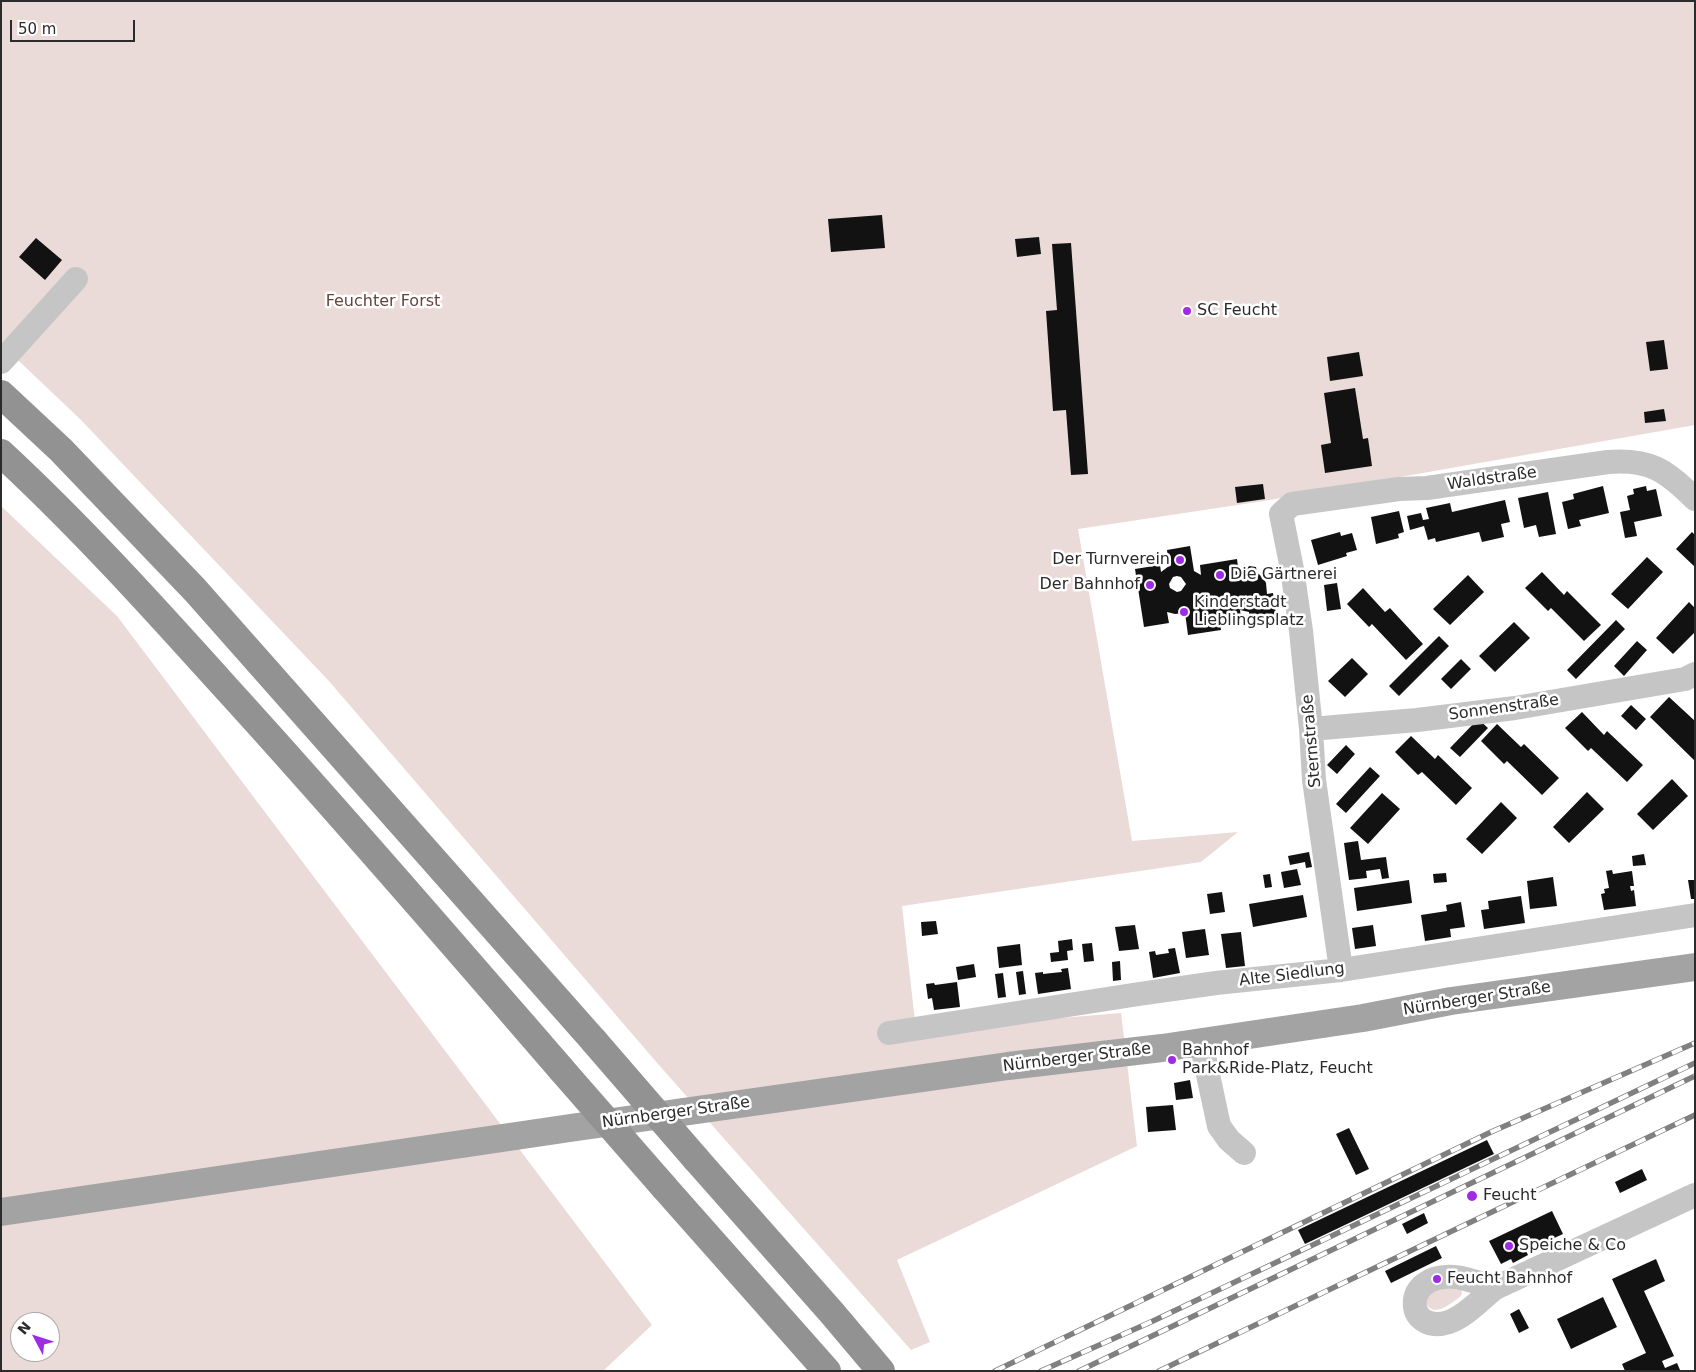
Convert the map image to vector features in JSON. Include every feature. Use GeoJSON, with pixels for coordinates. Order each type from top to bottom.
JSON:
{"type":"FeatureCollection","features":[{"type":"Feature","properties":{"kind":"highway"},"geometry":{"type":"LineString","coordinates":[[1,394],[60,450],[195,590],[594,1041],[881,1371]]}},
{"type":"Feature","properties":{"kind":"highway"},"geometry":{"type":"LineString","coordinates":[[1,453],[53,502],[205,664],[332,805],[561,1070],[827,1371]]}},
{"type":"Feature","properties":{"kind":"main road","name":"Nürnberger Straße"},"geometry":{"type":"LineString","coordinates":[[1,1212],[1026,1063],[1109,1055],[1201,1042],[1363,1018],[1451,1001],[1695,967]]}},
{"type":"Feature","properties":{"kind":"street"},"geometry":{"type":"LineString","coordinates":[[1,362],[76,279]]}},
{"type":"Feature","properties":{"kind":"street","name":"Waldstraße"},"geometry":{"type":"LineString","coordinates":[[1282,514],[1292,504],[1399,489],[1427,488],[1629,460],[1658,468],[1695,499]]}},
{"type":"Feature","properties":{"kind":"street","name":"Sternstraße"},"geometry":{"type":"LineString","coordinates":[[1282,514],[1301,631],[1314,780],[1341,970]]}},
{"type":"Feature","properties":{"kind":"street","name":"Sonnenstraße"},"geometry":{"type":"LineString","coordinates":[[1311,729],[1417,720],[1515,708],[1685,679],[1695,674]]}},
{"type":"Feature","properties":{"kind":"street","name":"Alte Siedlung"},"geometry":{"type":"LineString","coordinates":[[889,1033],[1138,994],[1341,970],[1695,915]]}},
{"type":"Feature","properties":{"kind":"street"},"geometry":{"type":"LineString","coordinates":[[1201,1042],[1219,1126],[1229,1140],[1244,1153]]}},
{"type":"Feature","properties":{"kind":"street"},"geometry":{"type":"LineString","coordinates":[[1495,1288],[1695,1195]]}},
{"type":"Feature","properties":{"kind":"green space","name":"Feuchter Forst"},"geometry":{"type":"Polygon","coordinates":[[[1,1],[1695,1],[1695,425],[1264,501],[1078,529],[1132,841],[1238,832],[1201,862],[902,906],[916,1030],[1121,1013],[1137,1146],[897,1260],[930,1342],[911,1350],[658,1064],[328,680],[81,420],[1,344],[1,1]]]}},
{"type":"Feature","properties":{"kind":"green space"},"geometry":{"type":"Polygon","coordinates":[[[1,506],[117,616],[652,1325],[603,1371],[1,1371],[1,506]]]}},
{"type":"Feature","properties":{"kind":"green space"},"geometry":{"type":"Polygon","coordinates":[[[1441,1288],[1461,1290],[1462,1293],[1461,1296],[1445,1307],[1435,1310],[1430,1308],[1424,1296],[1441,1288]]]}},
{"type":"Feature","properties":{"kind":"building"},"geometry":{"type":"Polygon","coordinates":[[[882,215],[885,248],[831,252],[828,219],[882,215]]]}},
{"type":"Feature","properties":{"kind":"building"},"geometry":{"type":"Polygon","coordinates":[[[1039,237],[1041,254],[1017,257],[1015,239],[1039,237]]]}},
{"type":"Feature","properties":{"kind":"building"},"geometry":{"type":"Polygon","coordinates":[[[36,238],[62,260],[45,280],[19,257],[36,238]]]}},
{"type":"Feature","properties":{"kind":"building"},"geometry":{"type":"Polygon","coordinates":[[[1071,243],[1088,474],[1071,475],[1066,410],[1053,411],[1046,311],[1057,310],[1052,244],[1071,243]]]}},
{"type":"Feature","properties":{"kind":"building"},"geometry":{"type":"Polygon","coordinates":[[[1664,340],[1668,369],[1650,371],[1646,342],[1664,340]]]}},
{"type":"Feature","properties":{"kind":"building"},"geometry":{"type":"Polygon","coordinates":[[[1359,352],[1363,376],[1330,381],[1327,357],[1359,352]]]}},
{"type":"Feature","properties":{"kind":"building"},"geometry":{"type":"Polygon","coordinates":[[[1355,388],[1363,439],[1368,438],[1372,466],[1325,473],[1321,445],[1331,443],[1324,393],[1355,388]]]}},
{"type":"Feature","properties":{"kind":"building"},"geometry":{"type":"Polygon","coordinates":[[[1664,409],[1666,421],[1645,423],[1644,412],[1664,409]]]}},
{"type":"Feature","properties":{"kind":"building"},"geometry":{"type":"Polygon","coordinates":[[[1263,484],[1265,499],[1237,503],[1235,487],[1263,484]]]}},
{"type":"Feature","properties":{"kind":"building"},"geometry":{"type":"Polygon","coordinates":[[[1603,486],[1609,513],[1579,520],[1581,526],[1568,529],[1562,502],[1574,499],[1573,494],[1603,486]]]}},
{"type":"Feature","properties":{"kind":"building"},"geometry":{"type":"Polygon","coordinates":[[[1646,486],[1647,491],[1656,489],[1662,516],[1634,522],[1637,536],[1625,538],[1620,512],[1630,510],[1627,496],[1634,494],[1633,489],[1646,486]]]}},
{"type":"Feature","properties":{"kind":"building"},"geometry":{"type":"Polygon","coordinates":[[[1548,492],[1556,534],[1539,537],[1536,525],[1524,528],[1518,498],[1548,492]]]}},
{"type":"Feature","properties":{"kind":"building"},"geometry":{"type":"Polygon","coordinates":[[[1505,500],[1510,522],[1501,524],[1504,537],[1482,542],[1479,532],[1436,542],[1435,538],[1428,540],[1424,526],[1410,530],[1407,516],[1421,513],[1423,520],[1429,519],[1426,508],[1450,503],[1452,512],[1505,500]]]}},
{"type":"Feature","properties":{"kind":"building"},"geometry":{"type":"Polygon","coordinates":[[[1399,511],[1404,532],[1398,534],[1399,538],[1376,544],[1371,517],[1399,511]]]}},
{"type":"Feature","properties":{"kind":"building"},"geometry":{"type":"Polygon","coordinates":[[[1340,532],[1341,536],[1352,533],[1357,550],[1346,553],[1347,556],[1318,565],[1311,540],[1340,532]]]}},
{"type":"Feature","properties":{"kind":"building"},"geometry":{"type":"Polygon","coordinates":[[[1692,532],[1695,535],[1695,567],[1676,549],[1692,532]]]}},
{"type":"Feature","properties":{"kind":"building"},"geometry":{"type":"Polygon","coordinates":[[[1190,546],[1194,571],[1201,575],[1200,565],[1237,559],[1239,574],[1246,571],[1249,566],[1256,567],[1257,573],[1263,577],[1266,583],[1267,594],[1273,593],[1277,621],[1251,625],[1249,612],[1240,610],[1241,618],[1220,622],[1221,630],[1188,635],[1185,613],[1175,614],[1167,612],[1169,623],[1144,627],[1135,569],[1160,565],[1161,572],[1169,566],[1167,550],[1190,546]],[[1173,577],[1169,584],[1170,588],[1177,592],[1181,591],[1186,584],[1181,577],[1173,577]]]}},
{"type":"Feature","properties":{"kind":"building"},"geometry":{"type":"Polygon","coordinates":[[[1647,557],[1663,572],[1628,609],[1611,594],[1647,557]]]}},
{"type":"Feature","properties":{"kind":"building"},"geometry":{"type":"Polygon","coordinates":[[[1542,572],[1564,595],[1567,591],[1601,625],[1584,641],[1551,608],[1548,611],[1525,588],[1542,572]]]}},
{"type":"Feature","properties":{"kind":"building"},"geometry":{"type":"Polygon","coordinates":[[[1468,575],[1484,592],[1450,625],[1433,609],[1468,575]]]}},
{"type":"Feature","properties":{"kind":"building"},"geometry":{"type":"Polygon","coordinates":[[[1337,583],[1341,609],[1327,611],[1324,585],[1337,583]]]}},
{"type":"Feature","properties":{"kind":"building"},"geometry":{"type":"Polygon","coordinates":[[[1363,588],[1385,612],[1390,608],[1423,644],[1406,660],[1372,624],[1369,627],[1347,604],[1363,588]]]}},
{"type":"Feature","properties":{"kind":"building"},"geometry":{"type":"Polygon","coordinates":[[[1689,602],[1695,608],[1695,632],[1673,654],[1656,638],[1689,602]]]}},
{"type":"Feature","properties":{"kind":"building"},"geometry":{"type":"Polygon","coordinates":[[[1616,620],[1625,629],[1576,679],[1567,670],[1616,620]]]}},
{"type":"Feature","properties":{"kind":"building"},"geometry":{"type":"Polygon","coordinates":[[[1514,622],[1530,638],[1495,672],[1479,656],[1514,622]]]}},
{"type":"Feature","properties":{"kind":"building"},"geometry":{"type":"Polygon","coordinates":[[[1439,636],[1449,646],[1399,696],[1389,686],[1439,636]]]}},
{"type":"Feature","properties":{"kind":"building"},"geometry":{"type":"Polygon","coordinates":[[[1637,641],[1647,650],[1624,676],[1614,666],[1637,641]]]}},
{"type":"Feature","properties":{"kind":"building"},"geometry":{"type":"Polygon","coordinates":[[[1352,658],[1368,674],[1345,697],[1328,681],[1352,658]]]}},
{"type":"Feature","properties":{"kind":"building"},"geometry":{"type":"Polygon","coordinates":[[[1461,659],[1471,669],[1451,689],[1441,679],[1461,659]]]}},
{"type":"Feature","properties":{"kind":"building"},"geometry":{"type":"Polygon","coordinates":[[[1669,697],[1695,721],[1695,761],[1650,717],[1669,697]]]}},
{"type":"Feature","properties":{"kind":"building"},"geometry":{"type":"Polygon","coordinates":[[[1631,705],[1646,719],[1636,730],[1621,716],[1631,705]]]}},
{"type":"Feature","properties":{"kind":"building"},"geometry":{"type":"Polygon","coordinates":[[[1582,712],[1604,735],[1607,731],[1643,765],[1627,782],[1591,748],[1588,751],[1565,728],[1582,712]]]}},
{"type":"Feature","properties":{"kind":"building"},"geometry":{"type":"Polygon","coordinates":[[[1478,719],[1488,728],[1460,757],[1450,748],[1478,719]]]}},
{"type":"Feature","properties":{"kind":"building"},"geometry":{"type":"Polygon","coordinates":[[[1497,724],[1521,747],[1524,744],[1559,778],[1542,795],[1507,761],[1504,764],[1481,741],[1497,724]]]}},
{"type":"Feature","properties":{"kind":"building"},"geometry":{"type":"Polygon","coordinates":[[[1411,736],[1435,759],[1438,755],[1472,788],[1456,805],[1422,772],[1418,775],[1395,752],[1411,736]]]}},
{"type":"Feature","properties":{"kind":"building"},"geometry":{"type":"Polygon","coordinates":[[[1346,745],[1355,754],[1337,774],[1327,765],[1346,745]]]}},
{"type":"Feature","properties":{"kind":"building"},"geometry":{"type":"Polygon","coordinates":[[[1370,767],[1380,776],[1346,813],[1336,804],[1370,767]]]}},
{"type":"Feature","properties":{"kind":"building"},"geometry":{"type":"Polygon","coordinates":[[[1672,779],[1688,796],[1653,830],[1637,814],[1672,779]]]}},
{"type":"Feature","properties":{"kind":"building"},"geometry":{"type":"Polygon","coordinates":[[[1587,792],[1604,809],[1569,843],[1553,827],[1587,792]]]}},
{"type":"Feature","properties":{"kind":"building"},"geometry":{"type":"Polygon","coordinates":[[[1382,793],[1400,809],[1368,844],[1350,828],[1382,793]]]}},
{"type":"Feature","properties":{"kind":"building"},"geometry":{"type":"Polygon","coordinates":[[[1501,802],[1517,818],[1482,854],[1466,839],[1501,802]]]}},
{"type":"Feature","properties":{"kind":"building"},"geometry":{"type":"Polygon","coordinates":[[[1358,841],[1361,860],[1386,857],[1389,878],[1382,879],[1380,869],[1366,871],[1367,878],[1349,880],[1344,843],[1358,841]]]}},
{"type":"Feature","properties":{"kind":"building"},"geometry":{"type":"Polygon","coordinates":[[[1309,852],[1312,867],[1306,868],[1305,862],[1290,865],[1288,856],[1309,852]]]}},
{"type":"Feature","properties":{"kind":"building"},"geometry":{"type":"Polygon","coordinates":[[[1644,854],[1646,865],[1633,866],[1632,856],[1644,854]]]}},
{"type":"Feature","properties":{"kind":"building"},"geometry":{"type":"Polygon","coordinates":[[[1297,869],[1301,885],[1284,888],[1281,872],[1297,869]]]}},
{"type":"Feature","properties":{"kind":"building"},"geometry":{"type":"Polygon","coordinates":[[[1612,870],[1613,874],[1632,871],[1634,886],[1630,886],[1631,891],[1634,890],[1636,906],[1604,910],[1601,894],[1605,893],[1604,889],[1609,888],[1606,871],[1612,870]]]}},
{"type":"Feature","properties":{"kind":"building"},"geometry":{"type":"Polygon","coordinates":[[[1446,873],[1447,882],[1434,883],[1433,874],[1446,873]]]}},
{"type":"Feature","properties":{"kind":"building"},"geometry":{"type":"Polygon","coordinates":[[[1270,874],[1272,887],[1265,888],[1263,875],[1270,874]]]}},
{"type":"Feature","properties":{"kind":"building"},"geometry":{"type":"Polygon","coordinates":[[[1553,877],[1557,906],[1530,909],[1527,881],[1553,877]]]}},
{"type":"Feature","properties":{"kind":"building"},"geometry":{"type":"Polygon","coordinates":[[[1409,880],[1412,903],[1357,911],[1354,888],[1409,880]]]}},
{"type":"Feature","properties":{"kind":"building"},"geometry":{"type":"Polygon","coordinates":[[[1688,880],[1695,880],[1695,899],[1691,899],[1688,880]]]}},
{"type":"Feature","properties":{"kind":"building"},"geometry":{"type":"Polygon","coordinates":[[[1222,892],[1225,912],[1210,914],[1207,894],[1222,892]]]}},
{"type":"Feature","properties":{"kind":"building"},"geometry":{"type":"Polygon","coordinates":[[[1303,895],[1307,917],[1253,927],[1249,904],[1303,895]]]}},
{"type":"Feature","properties":{"kind":"building"},"geometry":{"type":"Polygon","coordinates":[[[1521,896],[1525,923],[1484,929],[1481,910],[1489,909],[1488,901],[1521,896]]]}},
{"type":"Feature","properties":{"kind":"building"},"geometry":{"type":"Polygon","coordinates":[[[1461,902],[1465,927],[1450,929],[1451,937],[1425,941],[1421,915],[1447,911],[1446,905],[1461,902]]]}},
{"type":"Feature","properties":{"kind":"building"},"geometry":{"type":"Polygon","coordinates":[[[936,921],[938,934],[922,936],[921,922],[936,921]]]}},
{"type":"Feature","properties":{"kind":"building"},"geometry":{"type":"Polygon","coordinates":[[[1135,925],[1139,949],[1119,951],[1115,927],[1135,925]]]}},
{"type":"Feature","properties":{"kind":"building"},"geometry":{"type":"Polygon","coordinates":[[[1373,925],[1376,946],[1355,949],[1352,928],[1373,925]]]}},
{"type":"Feature","properties":{"kind":"building"},"geometry":{"type":"Polygon","coordinates":[[[1205,929],[1209,955],[1186,958],[1182,932],[1205,929]]]}},
{"type":"Feature","properties":{"kind":"building"},"geometry":{"type":"Polygon","coordinates":[[[1241,932],[1245,966],[1226,968],[1221,934],[1241,932]]]}},
{"type":"Feature","properties":{"kind":"building"},"geometry":{"type":"Polygon","coordinates":[[[1072,939],[1073,950],[1067,951],[1068,960],[1051,962],[1050,953],[1059,952],[1058,941],[1072,939]]]}},
{"type":"Feature","properties":{"kind":"building"},"geometry":{"type":"Polygon","coordinates":[[[1092,943],[1094,961],[1084,962],[1082,944],[1092,943]]]}},
{"type":"Feature","properties":{"kind":"building"},"geometry":{"type":"Polygon","coordinates":[[[1020,944],[1022,965],[999,968],[997,947],[1020,944]]]}},
{"type":"Feature","properties":{"kind":"building"},"geometry":{"type":"Polygon","coordinates":[[[1175,948],[1180,973],[1153,978],[1149,952],[1155,951],[1156,955],[1169,953],[1168,949],[1175,948]]]}},
{"type":"Feature","properties":{"kind":"building"},"geometry":{"type":"Polygon","coordinates":[[[1120,961],[1121,980],[1113,981],[1112,962],[1120,961]]]}},
{"type":"Feature","properties":{"kind":"building"},"geometry":{"type":"Polygon","coordinates":[[[974,964],[976,977],[958,980],[956,967],[974,964]]]}},
{"type":"Feature","properties":{"kind":"building"},"geometry":{"type":"Polygon","coordinates":[[[1068,968],[1071,989],[1038,994],[1035,973],[1062,972],[1061,969],[1068,968]]]}},
{"type":"Feature","properties":{"kind":"building"},"geometry":{"type":"Polygon","coordinates":[[[1023,971],[1026,994],[1019,995],[1016,972],[1023,971]]]}},
{"type":"Feature","properties":{"kind":"building"},"geometry":{"type":"Polygon","coordinates":[[[1003,973],[1006,997],[998,998],[995,974],[1003,973]]]}},
{"type":"Feature","properties":{"kind":"building"},"geometry":{"type":"Polygon","coordinates":[[[957,982],[960,1007],[934,1010],[932,998],[928,999],[926,984],[934,983],[935,985],[957,982]]]}},
{"type":"Feature","properties":{"kind":"building"},"geometry":{"type":"Polygon","coordinates":[[[1190,1080],[1193,1098],[1176,1100],[1174,1083],[1190,1080]]]}},
{"type":"Feature","properties":{"kind":"building"},"geometry":{"type":"Polygon","coordinates":[[[1173,1105],[1176,1130],[1148,1132],[1146,1107],[1173,1105]]]}},
{"type":"Feature","properties":{"kind":"building"},"geometry":{"type":"Polygon","coordinates":[[[1349,1128],[1369,1169],[1356,1175],[1336,1134],[1349,1128]]]}},
{"type":"Feature","properties":{"kind":"building"},"geometry":{"type":"Polygon","coordinates":[[[1487,1140],[1494,1154],[1305,1244],[1298,1230],[1487,1140]]]}},
{"type":"Feature","properties":{"kind":"building"},"geometry":{"type":"Polygon","coordinates":[[[1642,1169],[1647,1180],[1620,1193],[1615,1182],[1642,1169]]]}},
{"type":"Feature","properties":{"kind":"building"},"geometry":{"type":"Polygon","coordinates":[[[1552,1211],[1563,1234],[1526,1251],[1528,1255],[1513,1263],[1511,1259],[1501,1264],[1489,1241],[1552,1211]]]}},
{"type":"Feature","properties":{"kind":"building"},"geometry":{"type":"Polygon","coordinates":[[[1424,1213],[1428,1223],[1407,1234],[1402,1224],[1424,1213]]]}},
{"type":"Feature","properties":{"kind":"building"},"geometry":{"type":"Polygon","coordinates":[[[1436,1246],[1442,1258],[1391,1283],[1385,1271],[1436,1246]]]}},
{"type":"Feature","properties":{"kind":"building"},"geometry":{"type":"Polygon","coordinates":[[[1656,1259],[1665,1281],[1644,1291],[1674,1356],[1662,1361],[1665,1368],[1677,1363],[1680,1370],[1625,1371],[1622,1364],[1646,1353],[1612,1279],[1656,1259]]]}},
{"type":"Feature","properties":{"kind":"building"},"geometry":{"type":"Polygon","coordinates":[[[1603,1297],[1617,1327],[1571,1349],[1557,1319],[1603,1297]]]}},
{"type":"Feature","properties":{"kind":"building"},"geometry":{"type":"Polygon","coordinates":[[[1519,1309],[1529,1328],[1519,1333],[1510,1314],[1519,1309]]]}},
{"type":"Feature","properties":{"kind":"railway"},"geometry":{"type":"LineString","coordinates":[[995,1371],[1491,1132],[1695,1043]]}},
{"type":"Feature","properties":{"kind":"railway"},"geometry":{"type":"LineString","coordinates":[[1041,1371],[1153,1321],[1695,1063]]}},
{"type":"Feature","properties":{"kind":"railway"},"geometry":{"type":"LineString","coordinates":[[1079,1371],[1695,1076]]}},
{"type":"Feature","properties":{"kind":"railway"},"geometry":{"type":"LineString","coordinates":[[1159,1371],[1695,1115]]}},
{"type":"Feature","properties":{"kind":"place","name":"SC Feucht"},"geometry":{"type":"Point","coordinates":[1187,311]}},
{"type":"Feature","properties":{"kind":"place","name":"Der Turnverein"},"geometry":{"type":"Point","coordinates":[1180,560]}},
{"type":"Feature","properties":{"kind":"place","name":"Die Gärtnerei"},"geometry":{"type":"Point","coordinates":[1220,575]}},
{"type":"Feature","properties":{"kind":"place","name":"Der Bahnhof"},"geometry":{"type":"Point","coordinates":[1150,585]}},
{"type":"Feature","properties":{"kind":"place","name":"Kinderstadt Lieblingsplatz"},"geometry":{"type":"Point","coordinates":[1184,612]}},
{"type":"Feature","properties":{"kind":"place","name":"Bahnhof Park&Ride-Platz, Feucht"},"geometry":{"type":"Point","coordinates":[1172,1060]}},
{"type":"Feature","properties":{"kind":"place","name":"Feucht"},"geometry":{"type":"Point","coordinates":[1472,1196]}},
{"type":"Feature","properties":{"kind":"place","name":"Speiche & Co"},"geometry":{"type":"Point","coordinates":[1509,1246]}},
{"type":"Feature","properties":{"kind":"place","name":"Feucht Bahnhof"},"geometry":{"type":"Point","coordinates":[1437,1279]}}]}
